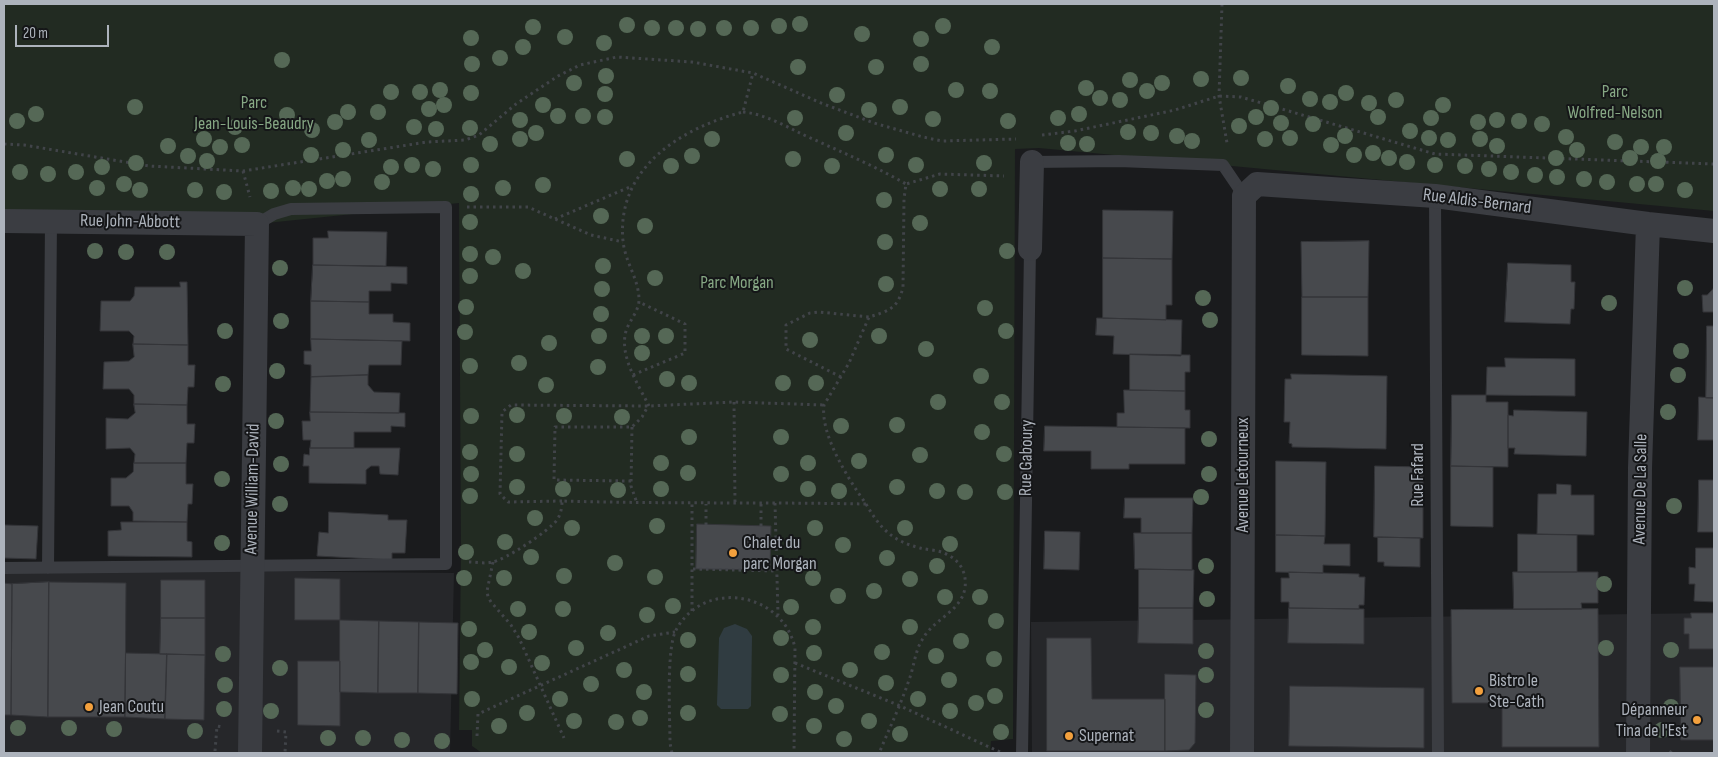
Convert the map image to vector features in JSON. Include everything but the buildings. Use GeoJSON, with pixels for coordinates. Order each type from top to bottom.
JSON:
{"type":"FeatureCollection","features":[{"type":"Feature","properties":{"kind":"street","name":"Rue Gaboury"},"geometry":{"type":"LineString","coordinates":[[1030,249],[1032,162]]}},
{"type":"Feature","properties":{"kind":"street","name":"Rue Aldis-Bernard"},"geometry":{"type":"LineString","coordinates":[[1244,196],[1257,184],[1434,196],[1714,231]]}},
{"type":"Feature","properties":{"kind":"street","name":"Avenue Letourneux"},"geometry":{"type":"LineString","coordinates":[[1242,753],[1244,196]]}},
{"type":"Feature","properties":{"kind":"street","name":"Rue John-Abbott"},"geometry":{"type":"LineString","coordinates":[[4,220],[257,224]]}},
{"type":"Feature","properties":{"kind":"street","name":"Avenue William-David"},"geometry":{"type":"LineString","coordinates":[[250,753],[257,224]]}},
{"type":"Feature","properties":{"kind":"street","name":"Avenue De La Salle"},"geometry":{"type":"LineString","coordinates":[[1638,753],[1640,468],[1648,224]]}},
{"type":"Feature","properties":{"kind":"lane"},"geometry":{"type":"LineString","coordinates":[[1032,162],[1223,165],[1244,196]]}},
{"type":"Feature","properties":{"kind":"lane","name":"Rue Fafard"},"geometry":{"type":"LineString","coordinates":[[1434,196],[1438,753]]}},
{"type":"Feature","properties":{"kind":"lane"},"geometry":{"type":"LineString","coordinates":[[4,568],[446,564],[446,207],[291,209],[274,214],[257,224]]}},
{"type":"Feature","properties":{"kind":"lane"},"geometry":{"type":"LineString","coordinates":[[48,568],[51,221]]}},
{"type":"Feature","properties":{"kind":"lane","name":"Rue Gaboury"},"geometry":{"type":"LineString","coordinates":[[1022,753],[1030,249]]}},
{"type":"Feature","properties":{"kind":"path"},"geometry":{"type":"LineString","coordinates":[[1222,4],[1219,96],[1229,152]]}},
{"type":"Feature","properties":{"kind":"path"},"geometry":{"type":"LineString","coordinates":[[4,144],[24,145],[149,166],[243,171],[427,142],[465,140],[479,135],[516,104],[558,76],[580,65],[617,57],[692,62],[753,73],[821,103],[874,123],[923,138],[942,141],[1024,138]]}},
{"type":"Feature","properties":{"kind":"path"},"geometry":{"type":"LineString","coordinates":[[743,112],[753,73]]}},
{"type":"Feature","properties":{"kind":"path"},"geometry":{"type":"LineString","coordinates":[[1041,135],[1075,131],[1175,110],[1219,96],[1255,100],[1435,154],[1714,164]]}},
{"type":"Feature","properties":{"kind":"path"},"geometry":{"type":"LineString","coordinates":[[649,406],[633,375],[627,358],[626,329],[639,302],[636,283],[626,260],[623,242],[623,221],[632,186],[659,152],[671,143],[712,122],[743,112],[754,113],[885,172],[906,184],[940,174],[1007,176]]}},
{"type":"Feature","properties":{"kind":"path"},"geometry":{"type":"LineString","coordinates":[[841,377],[786,349],[786,325],[810,313],[819,312],[869,317],[887,311],[897,304],[903,287],[904,199],[906,184]]}},
{"type":"Feature","properties":{"kind":"path"},"geometry":{"type":"LineString","coordinates":[[555,219],[632,186]]}},
{"type":"Feature","properties":{"kind":"path"},"geometry":{"type":"LineString","coordinates":[[458,207],[528,206],[591,235],[623,242]]}},
{"type":"Feature","properties":{"kind":"path"},"geometry":{"type":"LineString","coordinates":[[633,375],[685,353],[685,324],[639,302]]}},
{"type":"Feature","properties":{"kind":"path"},"geometry":{"type":"LineString","coordinates":[[869,317],[849,363],[824,405],[823,412],[828,438],[851,483],[875,520],[898,541],[911,546],[945,552],[960,564],[966,577],[965,590],[959,602],[953,610],[928,630],[921,641],[909,680],[880,750]]}},
{"type":"Feature","properties":{"kind":"path"},"geometry":{"type":"LineString","coordinates":[[824,405],[734,402],[649,406],[511,405],[502,412],[500,494],[508,502],[866,504]]}},
{"type":"Feature","properties":{"kind":"path"},"geometry":{"type":"LineString","coordinates":[[734,402],[735,504]]}},
{"type":"Feature","properties":{"kind":"path"},"geometry":{"type":"LineString","coordinates":[[637,503],[632,491],[631,481],[632,427],[649,406]]}},
{"type":"Feature","properties":{"kind":"path"},"geometry":{"type":"LineString","coordinates":[[631,481],[554,480],[555,427],[632,427]]}},
{"type":"Feature","properties":{"kind":"path"},"geometry":{"type":"LineString","coordinates":[[464,562],[493,562],[504,558],[549,528],[558,519],[562,508],[562,501]]}},
{"type":"Feature","properties":{"kind":"path"},"geometry":{"type":"LineString","coordinates":[[692,504],[692,611]]}},
{"type":"Feature","properties":{"kind":"path"},"geometry":{"type":"LineString","coordinates":[[706,504],[706,525]]}},
{"type":"Feature","properties":{"kind":"path"},"geometry":{"type":"LineString","coordinates":[[761,504],[761,526]]}},
{"type":"Feature","properties":{"kind":"path"},"geometry":{"type":"LineString","coordinates":[[775,504],[778,615]]}},
{"type":"Feature","properties":{"kind":"path"},"geometry":{"type":"LineString","coordinates":[[493,562],[487,591],[488,597],[519,638],[564,738]]}},
{"type":"Feature","properties":{"kind":"path"},"geometry":{"type":"LineString","coordinates":[[692,569],[776,571]]}},
{"type":"Feature","properties":{"kind":"path"},"geometry":{"type":"LineString","coordinates":[[672,753],[670,743],[671,649],[675,632],[684,618],[699,606],[715,599],[732,596],[762,605],[778,615],[793,638],[795,648],[794,753]]}},
{"type":"Feature","properties":{"kind":"path"},"geometry":{"type":"LineString","coordinates":[[477,736],[478,714],[649,636],[675,632]]}},
{"type":"Feature","properties":{"kind":"path"},"geometry":{"type":"LineString","coordinates":[[795,663],[898,705],[1003,753]]}},
{"type":"Feature","properties":{"kind":"path"},"geometry":{"type":"LineString","coordinates":[[1670,753],[1674,748]]}},
{"type":"Feature","properties":{"kind":"shaded area"},"geometry":{"type":"Polygon","coordinates":[[[4,569],[454,573],[450,753],[4,753],[4,569]]]}},
{"type":"Feature","properties":{"kind":"shaded area"},"geometry":{"type":"Polygon","coordinates":[[[1714,613],[1714,753],[1032,753],[1031,622],[1714,613]]]}},
{"type":"Feature","properties":{"kind":"shaded area"},"geometry":{"type":"Polygon","coordinates":[[[735,624],[747,629],[752,636],[751,706],[748,709],[721,709],[717,705],[719,638],[724,628],[735,624]]]}},
{"type":"Feature","properties":{"kind":"green space","name":"Parc Morgan"},"geometry":{"type":"Polygon","coordinates":[[[4,4],[1714,4],[1714,211],[1039,148],[1015,149],[1013,739],[991,741],[990,753],[482,753],[472,746],[472,730],[459,730],[461,549],[459,203],[257,224],[4,213],[4,4]]]}},
{"type":"Feature","properties":{"kind":"place","name":"Chalet du parc Morgan"},"geometry":{"type":"Point","coordinates":[733,553]}},
{"type":"Feature","properties":{"kind":"place","name":"Bistro le Ste-Cath"},"geometry":{"type":"Point","coordinates":[1479,691]}},
{"type":"Feature","properties":{"kind":"place","name":"Jean Coutu"},"geometry":{"type":"Point","coordinates":[89,707]}},
{"type":"Feature","properties":{"kind":"place","name":"Dépanneur Tina de l'Est"},"geometry":{"type":"Point","coordinates":[1697,720]}},
{"type":"Feature","properties":{"kind":"place","name":"Supernat"},"geometry":{"type":"Point","coordinates":[1069,736]}},
{"type":"Feature","properties":{"kind":"park label","name":"Parc Wolfred-Nelson"},"geometry":{"type":"Point","coordinates":[1615,102]}},
{"type":"Feature","properties":{"kind":"park label","name":"Parc Jean-Louis-Beaudry"},"geometry":{"type":"Point","coordinates":[254,113]}}]}
